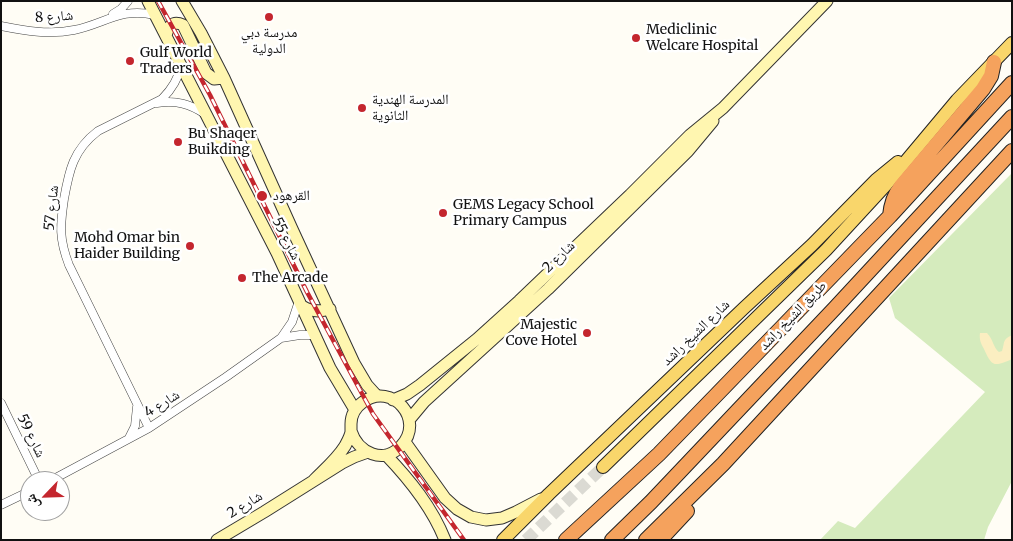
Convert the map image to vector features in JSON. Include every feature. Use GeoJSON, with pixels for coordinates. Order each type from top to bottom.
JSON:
{"type":"FeatureCollection","features":[{"type":"Feature","properties":{"kind":"highway"},"geometry":{"type":"LineString","coordinates":[[890,216],[893,199],[900,186],[983,89],[991,76],[994,62]]}},
{"type":"Feature","properties":{"kind":"highway","name":"طريق الشيخ راشد"},"geometry":{"type":"LineString","coordinates":[[566,540],[659,454],[890,216],[1012,84]]}},
{"type":"Feature","properties":{"kind":"highway","name":"طريق الشيخ راشد"},"geometry":{"type":"LineString","coordinates":[[612,540],[658,495],[829,315],[1012,117]]}},
{"type":"Feature","properties":{"kind":"highway"},"geometry":{"type":"LineString","coordinates":[[646,540],[723,464],[1012,151]]}},
{"type":"Feature","properties":{"kind":"highway"},"geometry":{"type":"LineString","coordinates":[[660,540],[702,495],[717,476],[723,464]]}},
{"type":"Feature","properties":{"kind":"highway"},"geometry":{"type":"LineString","coordinates":[[635,540],[658,521],[674,512]]}},
{"type":"Feature","properties":{"kind":"main road"},"geometry":{"type":"LineString","coordinates":[[603,468],[814,262],[856,218],[957,100],[1012,43]]}},
{"type":"Feature","properties":{"kind":"main road","name":"شارع الشيخ راشد"},"geometry":{"type":"LineString","coordinates":[[503,540],[549,494],[812,245],[882,175],[899,160],[912,153]]}},
{"type":"Feature","properties":{"kind":"street","name":"شارع 8"},"geometry":{"type":"LineString","coordinates":[[1,26],[50,33],[76,30],[107,18],[121,9],[128,1]]}},
{"type":"Feature","properties":{"kind":"street","name":"شارع 55"},"geometry":{"type":"LineString","coordinates":[[148,1],[277,253],[330,368],[355,410]]}},
{"type":"Feature","properties":{"kind":"street","name":"شارع 55"},"geometry":{"type":"LineString","coordinates":[[182,1],[201,32],[224,78],[354,363],[367,385],[377,396]]}},
{"type":"Feature","properties":{"kind":"street","name":"شارع 2"},"geometry":{"type":"LineString","coordinates":[[393,400],[414,390],[477,339],[636,190],[695,130],[722,108],[827,1]]}},
{"type":"Feature","properties":{"kind":"street","name":"شارع 8"},"geometry":{"type":"LineString","coordinates":[[107,18],[139,12],[155,16]]}},
{"type":"Feature","properties":{"kind":"street"},"geometry":{"type":"LineString","coordinates":[[166,36],[168,27],[171,24],[182,25],[206,73],[214,79],[224,78]]}},
{"type":"Feature","properties":{"kind":"street","name":"شارع 57"},"geometry":{"type":"LineString","coordinates":[[149,428],[69,265],[61,239],[60,226],[68,176],[72,163],[82,145],[98,131],[155,103],[169,92],[179,75],[181,65]]}},
{"type":"Feature","properties":{"kind":"street","name":"شارع 57"},"geometry":{"type":"LineString","coordinates":[[155,103],[176,102],[187,104],[197,108],[206,115]]}},
{"type":"Feature","properties":{"kind":"street","name":"شارع 2"},"geometry":{"type":"LineString","coordinates":[[409,420],[424,402],[548,289],[650,190],[698,141],[722,108]]}},
{"type":"Feature","properties":{"kind":"street"},"geometry":{"type":"LineString","coordinates":[[300,303],[308,310],[323,311],[330,309]]}},
{"type":"Feature","properties":{"kind":"street","name":"شارع 4"},"geometry":{"type":"LineString","coordinates":[[69,471],[149,428],[281,338],[292,322],[300,303]]}},
{"type":"Feature","properties":{"kind":"street","name":"شارع 4"},"geometry":{"type":"LineString","coordinates":[[281,338],[315,335]]}},
{"type":"Feature","properties":{"kind":"street"},"geometry":{"type":"LineString","coordinates":[[377,396],[393,400],[402,406],[409,420],[410,428],[405,442],[400,448],[386,455],[377,455],[362,449],[357,444],[351,431],[352,416],[355,410],[364,400],[377,396]]}},
{"type":"Feature","properties":{"kind":"street","name":"شارع 59"},"geometry":{"type":"LineString","coordinates":[[1,402],[34,471]]}},
{"type":"Feature","properties":{"kind":"street"},"geometry":{"type":"LineString","coordinates":[[130,438],[137,419],[137,405]]}},
{"type":"Feature","properties":{"kind":"street","name":"شارع 2"},"geometry":{"type":"LineString","coordinates":[[314,480],[340,453],[351,431]]}},
{"type":"Feature","properties":{"kind":"street"},"geometry":{"type":"LineString","coordinates":[[405,442],[445,498],[456,510],[471,517],[486,520],[502,518],[549,494]]}},
{"type":"Feature","properties":{"kind":"street","name":"شارع 2"},"geometry":{"type":"LineString","coordinates":[[217,540],[348,460],[368,452]]}},
{"type":"Feature","properties":{"kind":"street"},"geometry":{"type":"LineString","coordinates":[[386,455],[417,491],[438,524],[445,540]]}},
{"type":"Feature","properties":{"kind":"street"},"geometry":{"type":"LineString","coordinates":[[1,505],[20,496]]}},
{"type":"Feature","properties":{"kind":"green space"},"geometry":{"type":"Polygon","coordinates":[[[1012,173],[1012,481],[988,527],[984,540],[820,540],[838,521],[855,528],[985,392],[895,318],[889,298],[1012,173]]]}},
{"type":"Feature","properties":{"kind":"sand"},"geometry":{"type":"Polygon","coordinates":[[[980,333],[987,333],[999,352],[1002,351],[1005,340],[1012,335],[1012,359],[994,364],[989,359],[981,343],[980,333]]]}},
{"type":"Feature","properties":{"kind":"tunnel"},"geometry":{"type":"LineString","coordinates":[[526,540],[603,467]]}},
{"type":"Feature","properties":{"kind":"railway"},"geometry":{"type":"LineString","coordinates":[[158,1],[210,95],[307,292],[373,414],[464,540]]}},
{"type":"Feature","properties":{"kind":"place","name":"مدرسة دبي الدولية"},"geometry":{"type":"Point","coordinates":[269,17]}},
{"type":"Feature","properties":{"kind":"place","name":"Mediclinic Welcare Hospital"},"geometry":{"type":"Point","coordinates":[636,38]}},
{"type":"Feature","properties":{"kind":"place","name":"Gulf World Traders"},"geometry":{"type":"Point","coordinates":[130,61]}},
{"type":"Feature","properties":{"kind":"place","name":"المدرسة الهندية الثانوية"},"geometry":{"type":"Point","coordinates":[362,108]}},
{"type":"Feature","properties":{"kind":"place","name":"Bu Shaqer Buikding"},"geometry":{"type":"Point","coordinates":[178,142]}},
{"type":"Feature","properties":{"kind":"place","name":"القرهود"},"geometry":{"type":"Point","coordinates":[262,196]}},
{"type":"Feature","properties":{"kind":"place","name":"GEMS Legacy School Primary Campus"},"geometry":{"type":"Point","coordinates":[443,213]}},
{"type":"Feature","properties":{"kind":"place","name":"Mohd Omar bin Haider Building"},"geometry":{"type":"Point","coordinates":[190,246]}},
{"type":"Feature","properties":{"kind":"place","name":"The Arcade"},"geometry":{"type":"Point","coordinates":[242,278]}},
{"type":"Feature","properties":{"kind":"place","name":"Majestic Cove Hotel"},"geometry":{"type":"Point","coordinates":[587,333]}}]}
